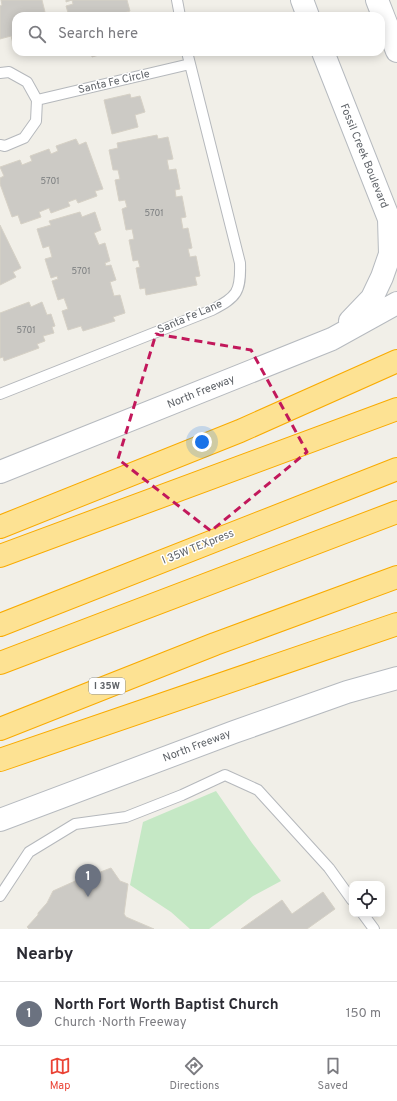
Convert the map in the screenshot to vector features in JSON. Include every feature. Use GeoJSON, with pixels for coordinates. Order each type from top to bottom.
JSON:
{"type":"FeatureCollection","features":[{"type":"Feature","properties":{"kind":"highway"},"geometry":{"type":"LineString","coordinates":[[0,527],[240,431],[397,361]]}},
{"type":"Feature","properties":{"kind":"highway"},"geometry":{"type":"LineString","coordinates":[[0,556],[397,409]]}},
{"type":"Feature","properties":{"kind":"highway","name":"I 35W TEXpress"},"geometry":{"type":"LineString","coordinates":[[0,625],[397,468]]}},
{"type":"Feature","properties":{"kind":"highway"},"geometry":{"type":"LineString","coordinates":[[0,663],[397,512]]}},
{"type":"Feature","properties":{"kind":"highway","name":"I 35W"},"geometry":{"type":"LineString","coordinates":[[0,729],[215,644],[397,577]]}},
{"type":"Feature","properties":{"kind":"highway"},"geometry":{"type":"LineString","coordinates":[[0,760],[397,624]]}},
{"type":"Feature","properties":{"kind":"main road"},"geometry":{"type":"LineString","coordinates":[[302,0],[306,12]]}},
{"type":"Feature","properties":{"kind":"main road"},"geometry":{"type":"LineString","coordinates":[[377,0],[382,12]]}},
{"type":"Feature","properties":{"kind":"main road"},"geometry":{"type":"LineString","coordinates":[[385,20],[397,51]]}},
{"type":"Feature","properties":{"kind":"main road","name":"Fossil Creek Boulevard"},"geometry":{"type":"LineString","coordinates":[[325,56],[389,219],[390,254],[382,277],[372,298],[332,339]]}},
{"type":"Feature","properties":{"kind":"main road","name":"North Freeway"},"geometry":{"type":"LineString","coordinates":[[0,472],[332,339],[397,303]]}},
{"type":"Feature","properties":{"kind":"main road","name":"North Freeway"},"geometry":{"type":"LineString","coordinates":[[0,820],[234,732],[347,692],[397,678]]}},
{"type":"Feature","properties":{"kind":"lane"},"geometry":{"type":"LineString","coordinates":[[176,0],[179,12]]}},
{"type":"Feature","properties":{"kind":"lane","name":"Santa Fe Lane"},"geometry":{"type":"LineString","coordinates":[[0,394],[212,310],[229,301],[238,290],[240,263],[188,56]]}},
{"type":"Feature","properties":{"kind":"lane","name":"Santa Fe Circle"},"geometry":{"type":"LineString","coordinates":[[37,100],[190,64]]}},
{"type":"Feature","properties":{"kind":"lane"},"geometry":{"type":"LineString","coordinates":[[0,73],[9,72],[27,82],[37,100],[36,121],[24,138],[5,146],[0,145]]}},
{"type":"Feature","properties":{"kind":"lane"},"geometry":{"type":"LineString","coordinates":[[0,896],[30,852],[75,824],[126,817],[182,795],[225,775],[258,790],[329,868],[349,896]]}},
{"type":"Feature","properties":{"kind":"lane"},"geometry":{"type":"LineString","coordinates":[[365,917],[374,929]]}},
{"type":"Feature","properties":{"kind":"highlighted area"},"geometry":{"type":"Polygon","coordinates":[[[156,334],[251,350],[307,452],[211,531],[118,459],[156,334]]]}},
{"type":"Feature","properties":{"kind":"green space"},"geometry":{"type":"Polygon","coordinates":[[[216,791],[252,843],[281,881],[253,896],[209,929],[190,929],[171,912],[130,885],[143,822],[216,791]]]}},
{"type":"Feature","properties":{"kind":"building"},"geometry":{"type":"Polygon","coordinates":[[[1,0],[42,0],[45,12],[12,12],[12,40],[11,36],[0,39],[0,6],[2,5],[1,0]]]}},
{"type":"Feature","properties":{"kind":"building"},"geometry":{"type":"Polygon","coordinates":[[[72,0],[127,0],[130,11],[68,12],[66,6],[73,4],[72,0]]]}},
{"type":"Feature","properties":{"kind":"building"},"geometry":{"type":"Polygon","coordinates":[[[130,94],[131,98],[140,96],[145,112],[135,115],[138,127],[112,134],[104,100],[130,94]]]}},
{"type":"Feature","properties":{"kind":"building"},"geometry":{"type":"Polygon","coordinates":[[[157,135],[158,139],[168,137],[173,159],[167,160],[169,170],[176,169],[180,189],[175,190],[176,197],[182,196],[186,217],[181,218],[183,229],[188,228],[192,248],[188,249],[190,257],[196,256],[200,276],[195,277],[197,285],[146,295],[145,288],[140,289],[136,268],[140,267],[138,260],[133,261],[129,240],[134,239],[132,229],[126,230],[122,209],[127,207],[125,200],[119,201],[115,180],[120,179],[118,170],[113,170],[109,150],[118,148],[117,143],[157,135]]]}},
{"type":"Feature","properties":{"kind":"building"},"geometry":{"type":"Polygon","coordinates":[[[76,139],[79,145],[86,142],[103,189],[95,191],[97,196],[78,203],[76,199],[68,202],[70,206],[51,213],[49,208],[39,212],[41,217],[21,224],[18,215],[12,217],[0,184],[0,178],[4,176],[0,167],[20,160],[22,165],[32,161],[30,156],[49,149],[51,154],[58,151],[56,146],[76,139]]]}},
{"type":"Feature","properties":{"kind":"building"},"geometry":{"type":"Polygon","coordinates":[[[80,212],[82,217],[95,212],[101,230],[94,233],[99,245],[105,243],[110,261],[105,263],[106,266],[111,265],[116,280],[110,282],[114,296],[120,295],[125,313],[113,317],[115,321],[83,331],[81,326],[68,330],[62,311],[68,309],[64,298],[58,300],[52,281],[58,279],[57,276],[51,278],[45,259],[52,257],[49,246],[43,248],[37,229],[51,225],[49,221],[80,212]]]}},
{"type":"Feature","properties":{"kind":"building"},"geometry":{"type":"Polygon","coordinates":[[[0,225],[21,268],[13,272],[16,277],[0,285],[0,225]]]}},
{"type":"Feature","properties":{"kind":"building"},"geometry":{"type":"Polygon","coordinates":[[[29,302],[31,307],[42,302],[47,315],[51,314],[55,326],[52,327],[54,333],[43,336],[45,341],[37,344],[39,348],[4,361],[3,357],[0,358],[0,313],[29,302]]]}},
{"type":"Feature","properties":{"kind":"building"},"geometry":{"type":"Polygon","coordinates":[[[111,868],[120,881],[128,884],[124,914],[126,917],[154,929],[29,929],[27,927],[47,903],[53,891],[93,873],[95,874],[111,868]]]}},
{"type":"Feature","properties":{"kind":"building"},"geometry":{"type":"Polygon","coordinates":[[[323,892],[335,909],[307,929],[241,929],[282,900],[292,914],[323,892]]]}},
{"type":"Feature","properties":{"kind":"place","name":"North Fort Worth Baptist Church"},"geometry":{"type":"Point","coordinates":[88,897]}}]}
